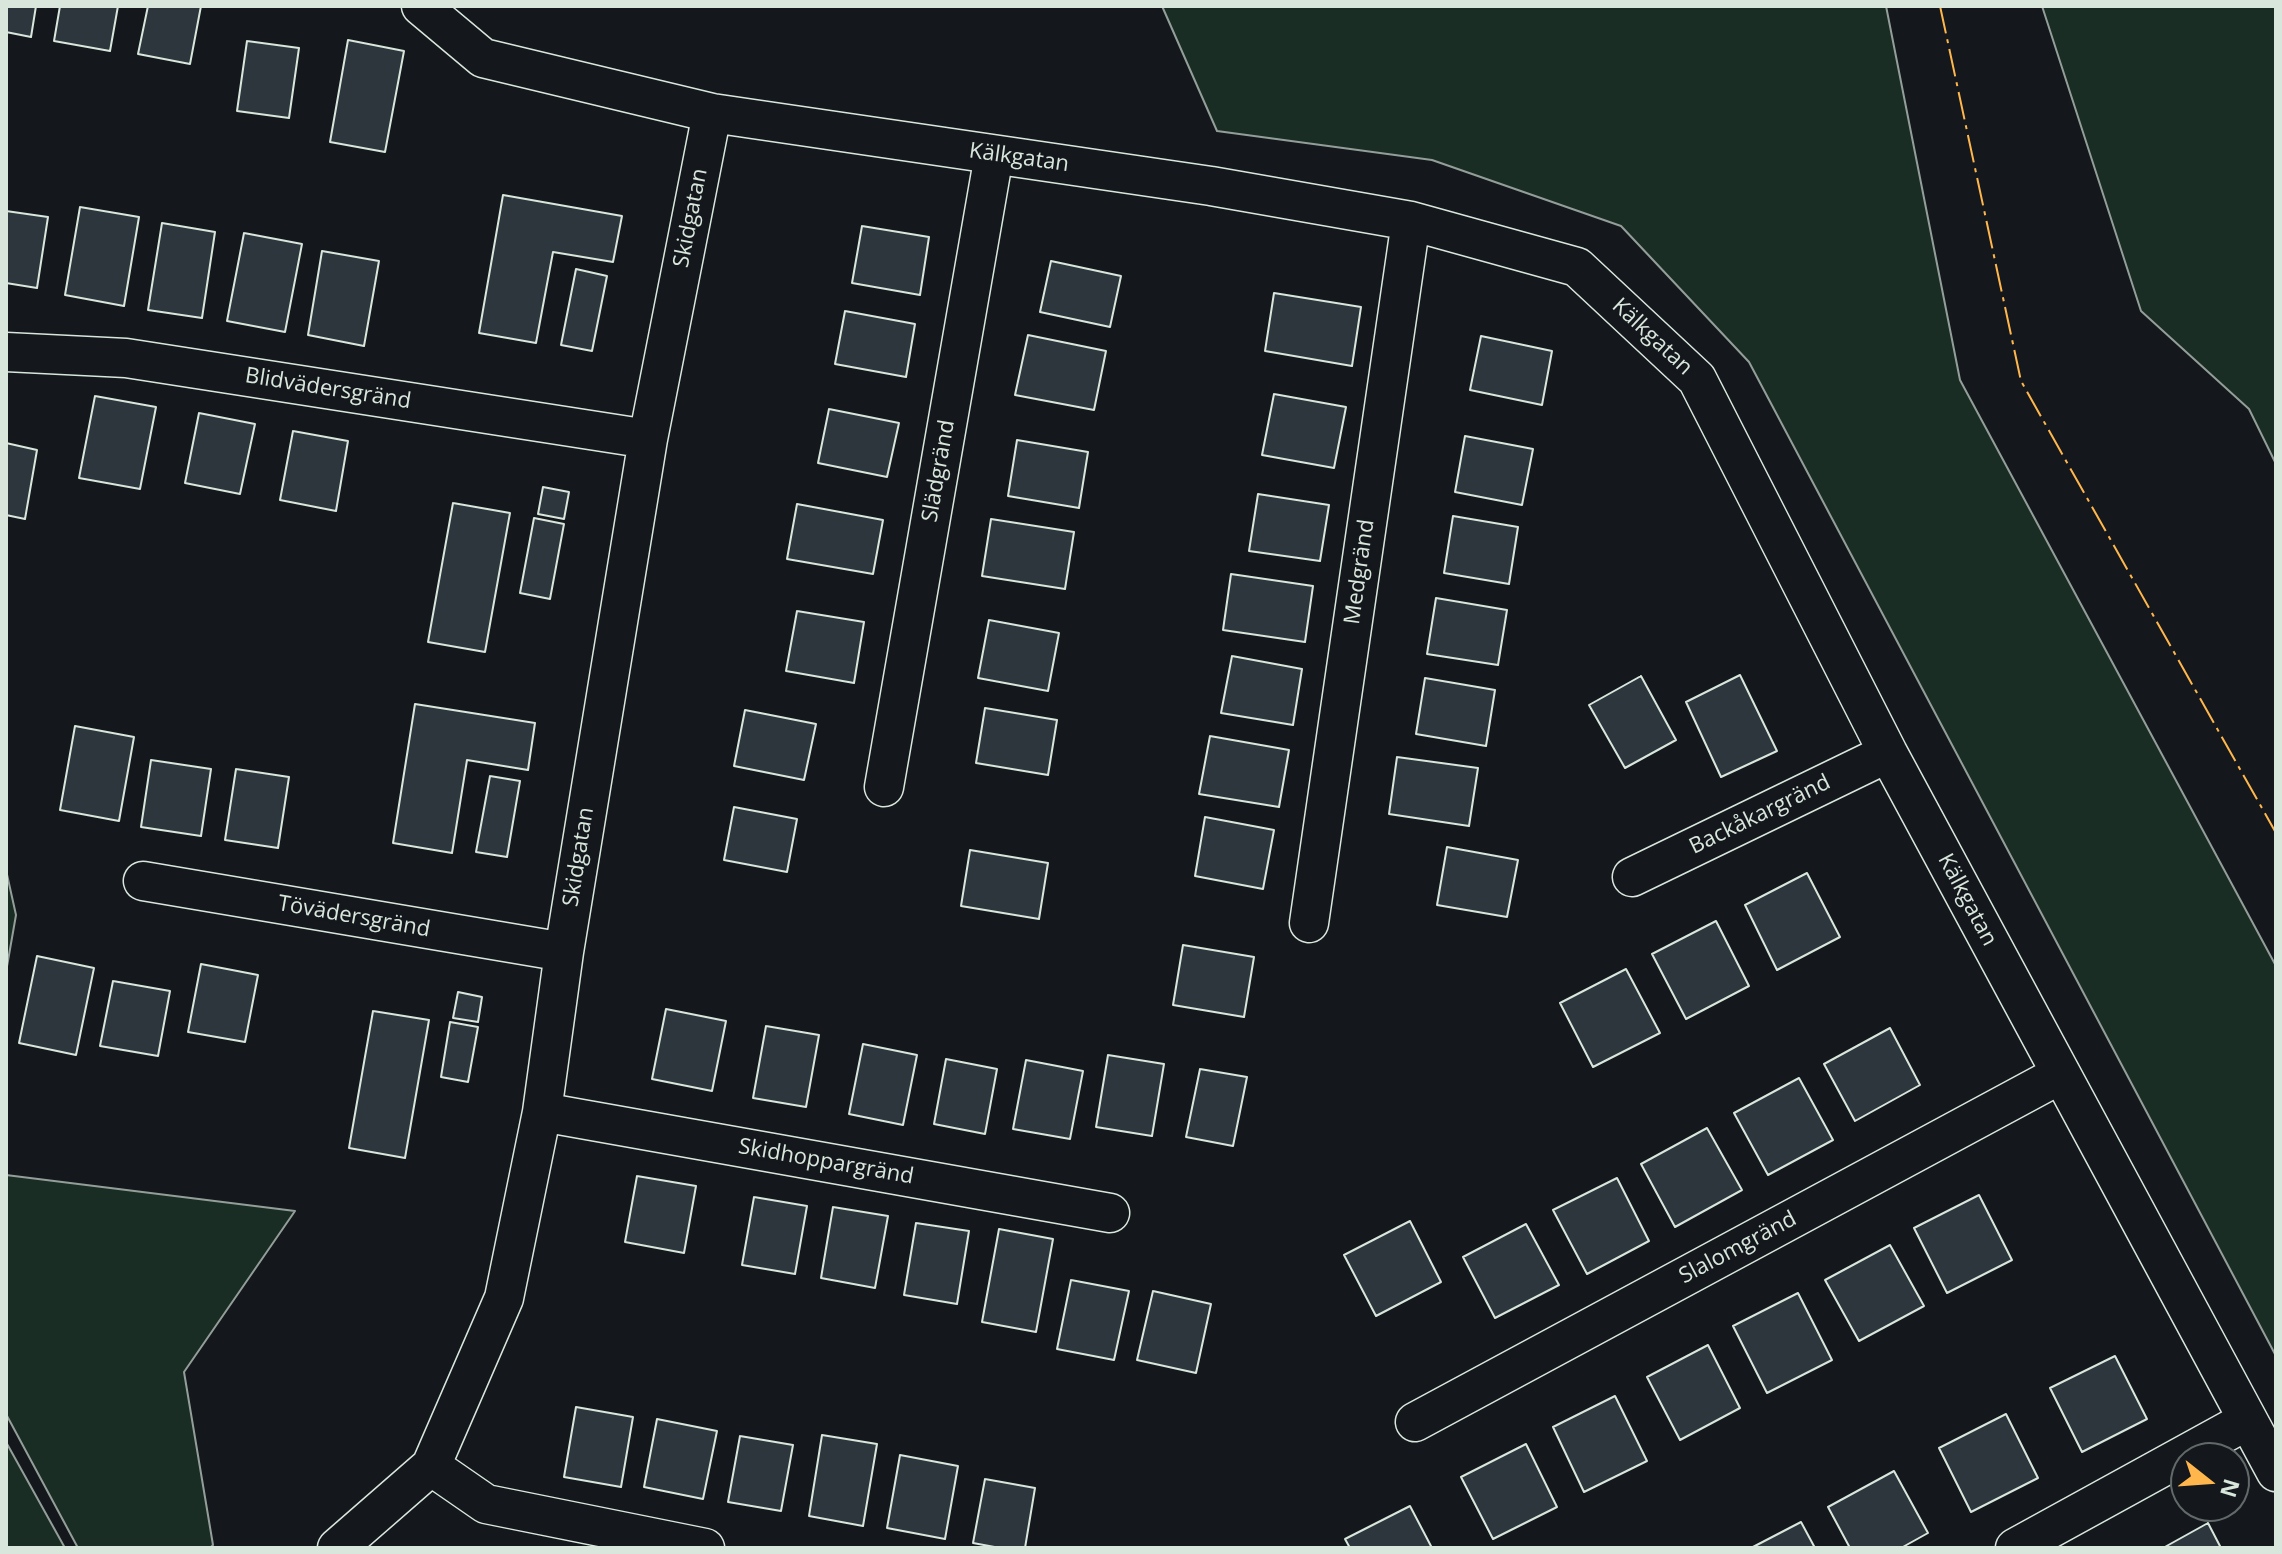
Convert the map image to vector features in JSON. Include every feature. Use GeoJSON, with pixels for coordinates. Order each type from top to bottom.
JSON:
{"type":"FeatureCollection","features":[{"type":"Feature","properties":{"kind":"street","name":"Kälkgatan"},"geometry":{"type":"LineString","coordinates":[[421,6],[483,58],[712,113],[1211,186],[1411,221],[1577,267],[1697,379],[1888,753],[2276,1472]]}},
{"type":"Feature","properties":{"kind":"street","name":"Skidgatan"},"geometry":{"type":"LineString","coordinates":[[337,1548],[431,1466],[504,1298],[542,1112],[564,952],[648,439],[712,113]]}},
{"type":"Feature","properties":{"kind":"street","name":"Slädgränd"},"geometry":{"type":"LineString","coordinates":[[884,787],[994,155]]}},
{"type":"Feature","properties":{"kind":"street","name":"Medgränd"},"geometry":{"type":"LineString","coordinates":[[1309,923],[1411,221]]}},
{"type":"Feature","properties":{"kind":"street","name":"Blidvädersgränd"},"geometry":{"type":"LineString","coordinates":[[6,352],[126,358],[648,439]]}},
{"type":"Feature","properties":{"kind":"street","name":"Backåkargränd"},"geometry":{"type":"LineString","coordinates":[[1632,877],[1888,753]]}},
{"type":"Feature","properties":{"kind":"street","name":"Tövädersgränd"},"geometry":{"type":"LineString","coordinates":[[143,881],[564,952]]}},
{"type":"Feature","properties":{"kind":"street","name":"Slalomgränd"},"geometry":{"type":"LineString","coordinates":[[1415,1422],[2061,1074]]}},
{"type":"Feature","properties":{"kind":"street","name":"Skidhoppargränd"},"geometry":{"type":"LineString","coordinates":[[542,1112],[1110,1213]]}},
{"type":"Feature","properties":{"kind":"street"},"geometry":{"type":"LineString","coordinates":[[2015,1548],[2248,1420]]}},
{"type":"Feature","properties":{"kind":"street"},"geometry":{"type":"LineString","coordinates":[[431,1466],[486,1504],[705,1548]]}},
{"type":"Feature","properties":{"kind":"green space"},"geometry":{"type":"Polygon","coordinates":[[[1162,6],[1886,6],[1960,380],[2276,966],[2276,1356],[1749,362],[1621,226],[1432,160],[1217,131],[1162,6]]]}},
{"type":"Feature","properties":{"kind":"green space"},"geometry":{"type":"Polygon","coordinates":[[[2042,6],[2276,6],[2276,464],[2249,409],[2141,311],[2042,6]]]}},
{"type":"Feature","properties":{"kind":"green space"},"geometry":{"type":"Polygon","coordinates":[[[6,870],[16,915],[6,972],[6,870]]]}},
{"type":"Feature","properties":{"kind":"green space"},"geometry":{"type":"Polygon","coordinates":[[[6,1175],[295,1211],[184,1372],[213,1545],[210,1548],[78,1548],[6,1414],[6,1175]]]}},
{"type":"Feature","properties":{"kind":"green space"},"geometry":{"type":"Polygon","coordinates":[[[6,1442],[65,1548],[6,1548],[6,1442]]]}},
{"type":"Feature","properties":{"kind":"building"},"geometry":{"type":"Polygon","coordinates":[[[6,6],[36,6],[31,37],[6,32],[6,6]]]}},
{"type":"Feature","properties":{"kind":"building"},"geometry":{"type":"Polygon","coordinates":[[[60,6],[118,6],[110,51],[54,41],[60,6]]]}},
{"type":"Feature","properties":{"kind":"building"},"geometry":{"type":"Polygon","coordinates":[[[148,6],[201,6],[190,64],[138,54],[148,6]]]}},
{"type":"Feature","properties":{"kind":"building"},"geometry":{"type":"Polygon","coordinates":[[[348,40],[404,51],[385,152],[330,142],[348,40]]]}},
{"type":"Feature","properties":{"kind":"building"},"geometry":{"type":"Polygon","coordinates":[[[247,41],[299,48],[289,118],[237,111],[247,41]]]}},
{"type":"Feature","properties":{"kind":"building"},"geometry":{"type":"Polygon","coordinates":[[[503,195],[622,216],[613,262],[553,252],[536,343],[479,333],[503,195]]]}},
{"type":"Feature","properties":{"kind":"building"},"geometry":{"type":"Polygon","coordinates":[[[80,207],[139,217],[124,306],[65,295],[80,207]]]}},
{"type":"Feature","properties":{"kind":"building"},"geometry":{"type":"Polygon","coordinates":[[[6,211],[48,217],[37,288],[6,283],[6,211]]]}},
{"type":"Feature","properties":{"kind":"building"},"geometry":{"type":"Polygon","coordinates":[[[162,223],[215,232],[202,318],[148,310],[162,223]]]}},
{"type":"Feature","properties":{"kind":"building"},"geometry":{"type":"Polygon","coordinates":[[[862,226],[929,237],[920,295],[852,283],[862,226]]]}},
{"type":"Feature","properties":{"kind":"building"},"geometry":{"type":"Polygon","coordinates":[[[244,233],[302,244],[285,332],[227,321],[244,233]]]}},
{"type":"Feature","properties":{"kind":"building"},"geometry":{"type":"Polygon","coordinates":[[[322,251],[379,261],[364,346],[308,335],[322,251]]]}},
{"type":"Feature","properties":{"kind":"building"},"geometry":{"type":"Polygon","coordinates":[[[1051,261],[1121,276],[1110,327],[1040,312],[1051,261]]]}},
{"type":"Feature","properties":{"kind":"building"},"geometry":{"type":"Polygon","coordinates":[[[576,269],[607,276],[592,351],[561,345],[576,269]]]}},
{"type":"Feature","properties":{"kind":"building"},"geometry":{"type":"Polygon","coordinates":[[[1274,293],[1361,307],[1352,366],[1265,351],[1274,293]]]}},
{"type":"Feature","properties":{"kind":"building"},"geometry":{"type":"Polygon","coordinates":[[[845,311],[915,324],[906,377],[835,364],[845,311]]]}},
{"type":"Feature","properties":{"kind":"building"},"geometry":{"type":"Polygon","coordinates":[[[1028,335],[1106,351],[1094,410],[1015,395],[1028,335]]]}},
{"type":"Feature","properties":{"kind":"building"},"geometry":{"type":"Polygon","coordinates":[[[1481,336],[1552,351],[1542,405],[1470,390],[1481,336]]]}},
{"type":"Feature","properties":{"kind":"building"},"geometry":{"type":"Polygon","coordinates":[[[1274,394],[1346,407],[1334,468],[1262,455],[1274,394]]]}},
{"type":"Feature","properties":{"kind":"building"},"geometry":{"type":"Polygon","coordinates":[[[95,396],[156,407],[140,489],[79,478],[95,396]]]}},
{"type":"Feature","properties":{"kind":"building"},"geometry":{"type":"Polygon","coordinates":[[[829,409],[899,423],[887,477],[818,463],[829,409]]]}},
{"type":"Feature","properties":{"kind":"building"},"geometry":{"type":"Polygon","coordinates":[[[199,413],[255,424],[240,494],[185,483],[199,413]]]}},
{"type":"Feature","properties":{"kind":"building"},"geometry":{"type":"Polygon","coordinates":[[[293,431],[348,441],[336,511],[280,500],[293,431]]]}},
{"type":"Feature","properties":{"kind":"building"},"geometry":{"type":"Polygon","coordinates":[[[1465,436],[1533,449],[1522,505],[1455,492],[1465,436]]]}},
{"type":"Feature","properties":{"kind":"building"},"geometry":{"type":"Polygon","coordinates":[[[1017,440],[1088,452],[1079,508],[1008,496],[1017,440]]]}},
{"type":"Feature","properties":{"kind":"building"},"geometry":{"type":"Polygon","coordinates":[[[6,443],[37,450],[25,519],[6,515],[6,443]]]}},
{"type":"Feature","properties":{"kind":"building"},"geometry":{"type":"Polygon","coordinates":[[[543,487],[569,492],[564,519],[538,514],[543,487]]]}},
{"type":"Feature","properties":{"kind":"building"},"geometry":{"type":"Polygon","coordinates":[[[1258,494],[1329,505],[1320,561],[1249,551],[1258,494]]]}},
{"type":"Feature","properties":{"kind":"building"},"geometry":{"type":"Polygon","coordinates":[[[453,503],[510,513],[485,652],[428,642],[453,503]]]}},
{"type":"Feature","properties":{"kind":"building"},"geometry":{"type":"Polygon","coordinates":[[[797,504],[883,520],[873,574],[787,559],[797,504]]]}},
{"type":"Feature","properties":{"kind":"building"},"geometry":{"type":"Polygon","coordinates":[[[1453,516],[1518,527],[1509,584],[1444,573],[1453,516]]]}},
{"type":"Feature","properties":{"kind":"building"},"geometry":{"type":"Polygon","coordinates":[[[534,518],[564,524],[550,599],[520,593],[534,518]]]}},
{"type":"Feature","properties":{"kind":"building"},"geometry":{"type":"Polygon","coordinates":[[[991,519],[1074,532],[1065,589],[982,576],[991,519]]]}},
{"type":"Feature","properties":{"kind":"building"},"geometry":{"type":"Polygon","coordinates":[[[1231,574],[1313,586],[1305,642],[1223,630],[1231,574]]]}},
{"type":"Feature","properties":{"kind":"building"},"geometry":{"type":"Polygon","coordinates":[[[1436,598],[1507,610],[1498,665],[1427,654],[1436,598]]]}},
{"type":"Feature","properties":{"kind":"building"},"geometry":{"type":"Polygon","coordinates":[[[797,611],[864,622],[854,683],[786,671],[797,611]]]}},
{"type":"Feature","properties":{"kind":"building"},"geometry":{"type":"Polygon","coordinates":[[[989,620],[1059,633],[1048,691],[978,678],[989,620]]]}},
{"type":"Feature","properties":{"kind":"building"},"geometry":{"type":"Polygon","coordinates":[[[1232,656],[1302,669],[1293,725],[1221,713],[1232,656]]]}},
{"type":"Feature","properties":{"kind":"building"},"geometry":{"type":"Polygon","coordinates":[[[1740,675],[1777,751],[1721,777],[1686,702],[1740,675]]]}},
{"type":"Feature","properties":{"kind":"building"},"geometry":{"type":"Polygon","coordinates":[[[1641,676],[1676,740],[1625,768],[1589,705],[1641,676]]]}},
{"type":"Feature","properties":{"kind":"building"},"geometry":{"type":"Polygon","coordinates":[[[1425,678],[1495,690],[1486,746],[1416,734],[1425,678]]]}},
{"type":"Feature","properties":{"kind":"building"},"geometry":{"type":"Polygon","coordinates":[[[415,704],[535,723],[528,770],[467,760],[452,853],[393,843],[415,704]]]}},
{"type":"Feature","properties":{"kind":"building"},"geometry":{"type":"Polygon","coordinates":[[[985,708],[1057,720],[1048,775],[976,763],[985,708]]]}},
{"type":"Feature","properties":{"kind":"building"},"geometry":{"type":"Polygon","coordinates":[[[745,710],[816,724],[804,780],[734,766],[745,710]]]}},
{"type":"Feature","properties":{"kind":"building"},"geometry":{"type":"Polygon","coordinates":[[[75,726],[134,737],[119,821],[60,810],[75,726]]]}},
{"type":"Feature","properties":{"kind":"building"},"geometry":{"type":"Polygon","coordinates":[[[1210,736],[1289,750],[1279,807],[1199,794],[1210,736]]]}},
{"type":"Feature","properties":{"kind":"building"},"geometry":{"type":"Polygon","coordinates":[[[1397,757],[1478,768],[1469,826],[1389,814],[1397,757]]]}},
{"type":"Feature","properties":{"kind":"building"},"geometry":{"type":"Polygon","coordinates":[[[151,760],[211,769],[201,836],[141,827],[151,760]]]}},
{"type":"Feature","properties":{"kind":"building"},"geometry":{"type":"Polygon","coordinates":[[[236,769],[289,777],[278,848],[225,840],[236,769]]]}},
{"type":"Feature","properties":{"kind":"building"},"geometry":{"type":"Polygon","coordinates":[[[490,776],[520,781],[507,857],[476,852],[490,776]]]}},
{"type":"Feature","properties":{"kind":"building"},"geometry":{"type":"Polygon","coordinates":[[[734,807],[797,819],[787,872],[724,860],[734,807]]]}},
{"type":"Feature","properties":{"kind":"building"},"geometry":{"type":"Polygon","coordinates":[[[1205,817],[1274,830],[1263,889],[1195,876],[1205,817]]]}},
{"type":"Feature","properties":{"kind":"building"},"geometry":{"type":"Polygon","coordinates":[[[1447,847],[1518,860],[1507,917],[1437,905],[1447,847]]]}},
{"type":"Feature","properties":{"kind":"building"},"geometry":{"type":"Polygon","coordinates":[[[970,850],[1048,863],[1039,919],[961,906],[970,850]]]}},
{"type":"Feature","properties":{"kind":"building"},"geometry":{"type":"Polygon","coordinates":[[[1807,873],[1840,937],[1777,970],[1745,905],[1807,873]]]}},
{"type":"Feature","properties":{"kind":"building"},"geometry":{"type":"Polygon","coordinates":[[[1716,921],[1749,986],[1686,1019],[1652,954],[1716,921]]]}},
{"type":"Feature","properties":{"kind":"building"},"geometry":{"type":"Polygon","coordinates":[[[1183,945],[1254,957],[1244,1017],[1173,1005],[1183,945]]]}},
{"type":"Feature","properties":{"kind":"building"},"geometry":{"type":"Polygon","coordinates":[[[37,956],[94,968],[76,1055],[19,1043],[37,956]]]}},
{"type":"Feature","properties":{"kind":"building"},"geometry":{"type":"Polygon","coordinates":[[[201,964],[258,975],[245,1042],[188,1032],[201,964]]]}},
{"type":"Feature","properties":{"kind":"building"},"geometry":{"type":"Polygon","coordinates":[[[1626,969],[1660,1033],[1593,1067],[1560,1003],[1626,969]]]}},
{"type":"Feature","properties":{"kind":"building"},"geometry":{"type":"Polygon","coordinates":[[[113,981],[170,991],[158,1056],[100,1046],[113,981]]]}},
{"type":"Feature","properties":{"kind":"building"},"geometry":{"type":"Polygon","coordinates":[[[458,992],[482,997],[478,1022],[453,1018],[458,992]]]}},
{"type":"Feature","properties":{"kind":"building"},"geometry":{"type":"Polygon","coordinates":[[[666,1009],[726,1021],[712,1091],[652,1079],[666,1009]]]}},
{"type":"Feature","properties":{"kind":"building"},"geometry":{"type":"Polygon","coordinates":[[[373,1011],[429,1020],[405,1158],[349,1148],[373,1011]]]}},
{"type":"Feature","properties":{"kind":"building"},"geometry":{"type":"Polygon","coordinates":[[[450,1022],[478,1027],[468,1082],[441,1077],[450,1022]]]}},
{"type":"Feature","properties":{"kind":"building"},"geometry":{"type":"Polygon","coordinates":[[[766,1026],[819,1035],[806,1107],[753,1098],[766,1026]]]}},
{"type":"Feature","properties":{"kind":"building"},"geometry":{"type":"Polygon","coordinates":[[[1890,1028],[1920,1085],[1855,1121],[1824,1064],[1890,1028]]]}},
{"type":"Feature","properties":{"kind":"building"},"geometry":{"type":"Polygon","coordinates":[[[863,1044],[917,1055],[903,1125],[849,1114],[863,1044]]]}},
{"type":"Feature","properties":{"kind":"building"},"geometry":{"type":"Polygon","coordinates":[[[1108,1055],[1164,1064],[1152,1136],[1096,1127],[1108,1055]]]}},
{"type":"Feature","properties":{"kind":"building"},"geometry":{"type":"Polygon","coordinates":[[[946,1059],[997,1069],[985,1134],[934,1124],[946,1059]]]}},
{"type":"Feature","properties":{"kind":"building"},"geometry":{"type":"Polygon","coordinates":[[[1026,1060],[1083,1071],[1070,1139],[1013,1129],[1026,1060]]]}},
{"type":"Feature","properties":{"kind":"building"},"geometry":{"type":"Polygon","coordinates":[[[1200,1069],[1247,1077],[1233,1146],[1186,1137],[1200,1069]]]}},
{"type":"Feature","properties":{"kind":"building"},"geometry":{"type":"Polygon","coordinates":[[[1799,1078],[1833,1140],[1768,1175],[1734,1113],[1799,1078]]]}},
{"type":"Feature","properties":{"kind":"building"},"geometry":{"type":"Polygon","coordinates":[[[1707,1128],[1742,1190],[1675,1227],[1641,1164],[1707,1128]]]}},
{"type":"Feature","properties":{"kind":"building"},"geometry":{"type":"Polygon","coordinates":[[[637,1176],[696,1186],[684,1253],[625,1242],[637,1176]]]}},
{"type":"Feature","properties":{"kind":"building"},"geometry":{"type":"Polygon","coordinates":[[[1617,1178],[1649,1241],[1587,1274],[1553,1210],[1617,1178]]]}},
{"type":"Feature","properties":{"kind":"building"},"geometry":{"type":"Polygon","coordinates":[[[1979,1195],[2012,1260],[1947,1293],[1914,1228],[1979,1195]]]}},
{"type":"Feature","properties":{"kind":"building"},"geometry":{"type":"Polygon","coordinates":[[[754,1197],[807,1206],[795,1274],[742,1265],[754,1197]]]}},
{"type":"Feature","properties":{"kind":"building"},"geometry":{"type":"Polygon","coordinates":[[[833,1207],[888,1216],[875,1288],[821,1278],[833,1207]]]}},
{"type":"Feature","properties":{"kind":"building"},"geometry":{"type":"Polygon","coordinates":[[[1410,1221],[1441,1282],[1376,1316],[1344,1255],[1410,1221]]]}},
{"type":"Feature","properties":{"kind":"building"},"geometry":{"type":"Polygon","coordinates":[[[916,1223],[969,1231],[957,1304],[904,1295],[916,1223]]]}},
{"type":"Feature","properties":{"kind":"building"},"geometry":{"type":"Polygon","coordinates":[[[1526,1224],[1559,1285],[1495,1318],[1463,1257],[1526,1224]]]}},
{"type":"Feature","properties":{"kind":"building"},"geometry":{"type":"Polygon","coordinates":[[[999,1229],[1053,1239],[1036,1332],[982,1322],[999,1229]]]}},
{"type":"Feature","properties":{"kind":"building"},"geometry":{"type":"Polygon","coordinates":[[[1890,1245],[1924,1306],[1859,1341],[1825,1280],[1890,1245]]]}},
{"type":"Feature","properties":{"kind":"building"},"geometry":{"type":"Polygon","coordinates":[[[1071,1280],[1129,1291],[1114,1360],[1057,1349],[1071,1280]]]}},
{"type":"Feature","properties":{"kind":"building"},"geometry":{"type":"Polygon","coordinates":[[[1153,1291],[1211,1304],[1196,1373],[1137,1360],[1153,1291]]]}},
{"type":"Feature","properties":{"kind":"building"},"geometry":{"type":"Polygon","coordinates":[[[1798,1293],[1832,1360],[1767,1393],[1733,1326],[1798,1293]]]}},
{"type":"Feature","properties":{"kind":"building"},"geometry":{"type":"Polygon","coordinates":[[[1708,1345],[1740,1408],[1680,1440],[1647,1377],[1708,1345]]]}},
{"type":"Feature","properties":{"kind":"building"},"geometry":{"type":"Polygon","coordinates":[[[2115,1356],[2147,1419],[2082,1452],[2050,1388],[2115,1356]]]}},
{"type":"Feature","properties":{"kind":"building"},"geometry":{"type":"Polygon","coordinates":[[[1615,1396],[1647,1461],[1584,1492],[1553,1427],[1615,1396]]]}},
{"type":"Feature","properties":{"kind":"building"},"geometry":{"type":"Polygon","coordinates":[[[576,1407],[633,1417],[621,1487],[564,1477],[576,1407]]]}},
{"type":"Feature","properties":{"kind":"building"},"geometry":{"type":"Polygon","coordinates":[[[2006,1414],[2038,1478],[1971,1512],[1939,1448],[2006,1414]]]}},
{"type":"Feature","properties":{"kind":"building"},"geometry":{"type":"Polygon","coordinates":[[[657,1419],[717,1431],[703,1499],[644,1487],[657,1419]]]}},
{"type":"Feature","properties":{"kind":"building"},"geometry":{"type":"Polygon","coordinates":[[[822,1435],[877,1444],[863,1526],[809,1516],[822,1435]]]}},
{"type":"Feature","properties":{"kind":"building"},"geometry":{"type":"Polygon","coordinates":[[[740,1436],[793,1445],[781,1511],[728,1502],[740,1436]]]}},
{"type":"Feature","properties":{"kind":"building"},"geometry":{"type":"Polygon","coordinates":[[[1526,1444],[1557,1507],[1493,1539],[1461,1477],[1526,1444]]]}},
{"type":"Feature","properties":{"kind":"building"},"geometry":{"type":"Polygon","coordinates":[[[900,1455],[958,1466],[945,1539],[887,1528],[900,1455]]]}},
{"type":"Feature","properties":{"kind":"building"},"geometry":{"type":"Polygon","coordinates":[[[1894,1471],[1928,1533],[1901,1548],[1850,1548],[1828,1507],[1894,1471]]]}},
{"type":"Feature","properties":{"kind":"building"},"geometry":{"type":"Polygon","coordinates":[[[985,1479],[1035,1488],[1025,1548],[973,1543],[985,1479]]]}},
{"type":"Feature","properties":{"kind":"building"},"geometry":{"type":"Polygon","coordinates":[[[1410,1506],[1432,1548],[1350,1548],[1345,1539],[1410,1506]]]}},
{"type":"Feature","properties":{"kind":"building"},"geometry":{"type":"Polygon","coordinates":[[[1801,1522],[1815,1548],[1751,1548],[1801,1522]]]}},
{"type":"Feature","properties":{"kind":"building"},"geometry":{"type":"Polygon","coordinates":[[[2208,1523],[2221,1548],[2163,1548],[2208,1523]]]}},
{"type":"Feature","properties":{"kind":"power"},"geometry":{"type":"LineString","coordinates":[[1940,6],[2021,381],[2276,833]]}}]}
